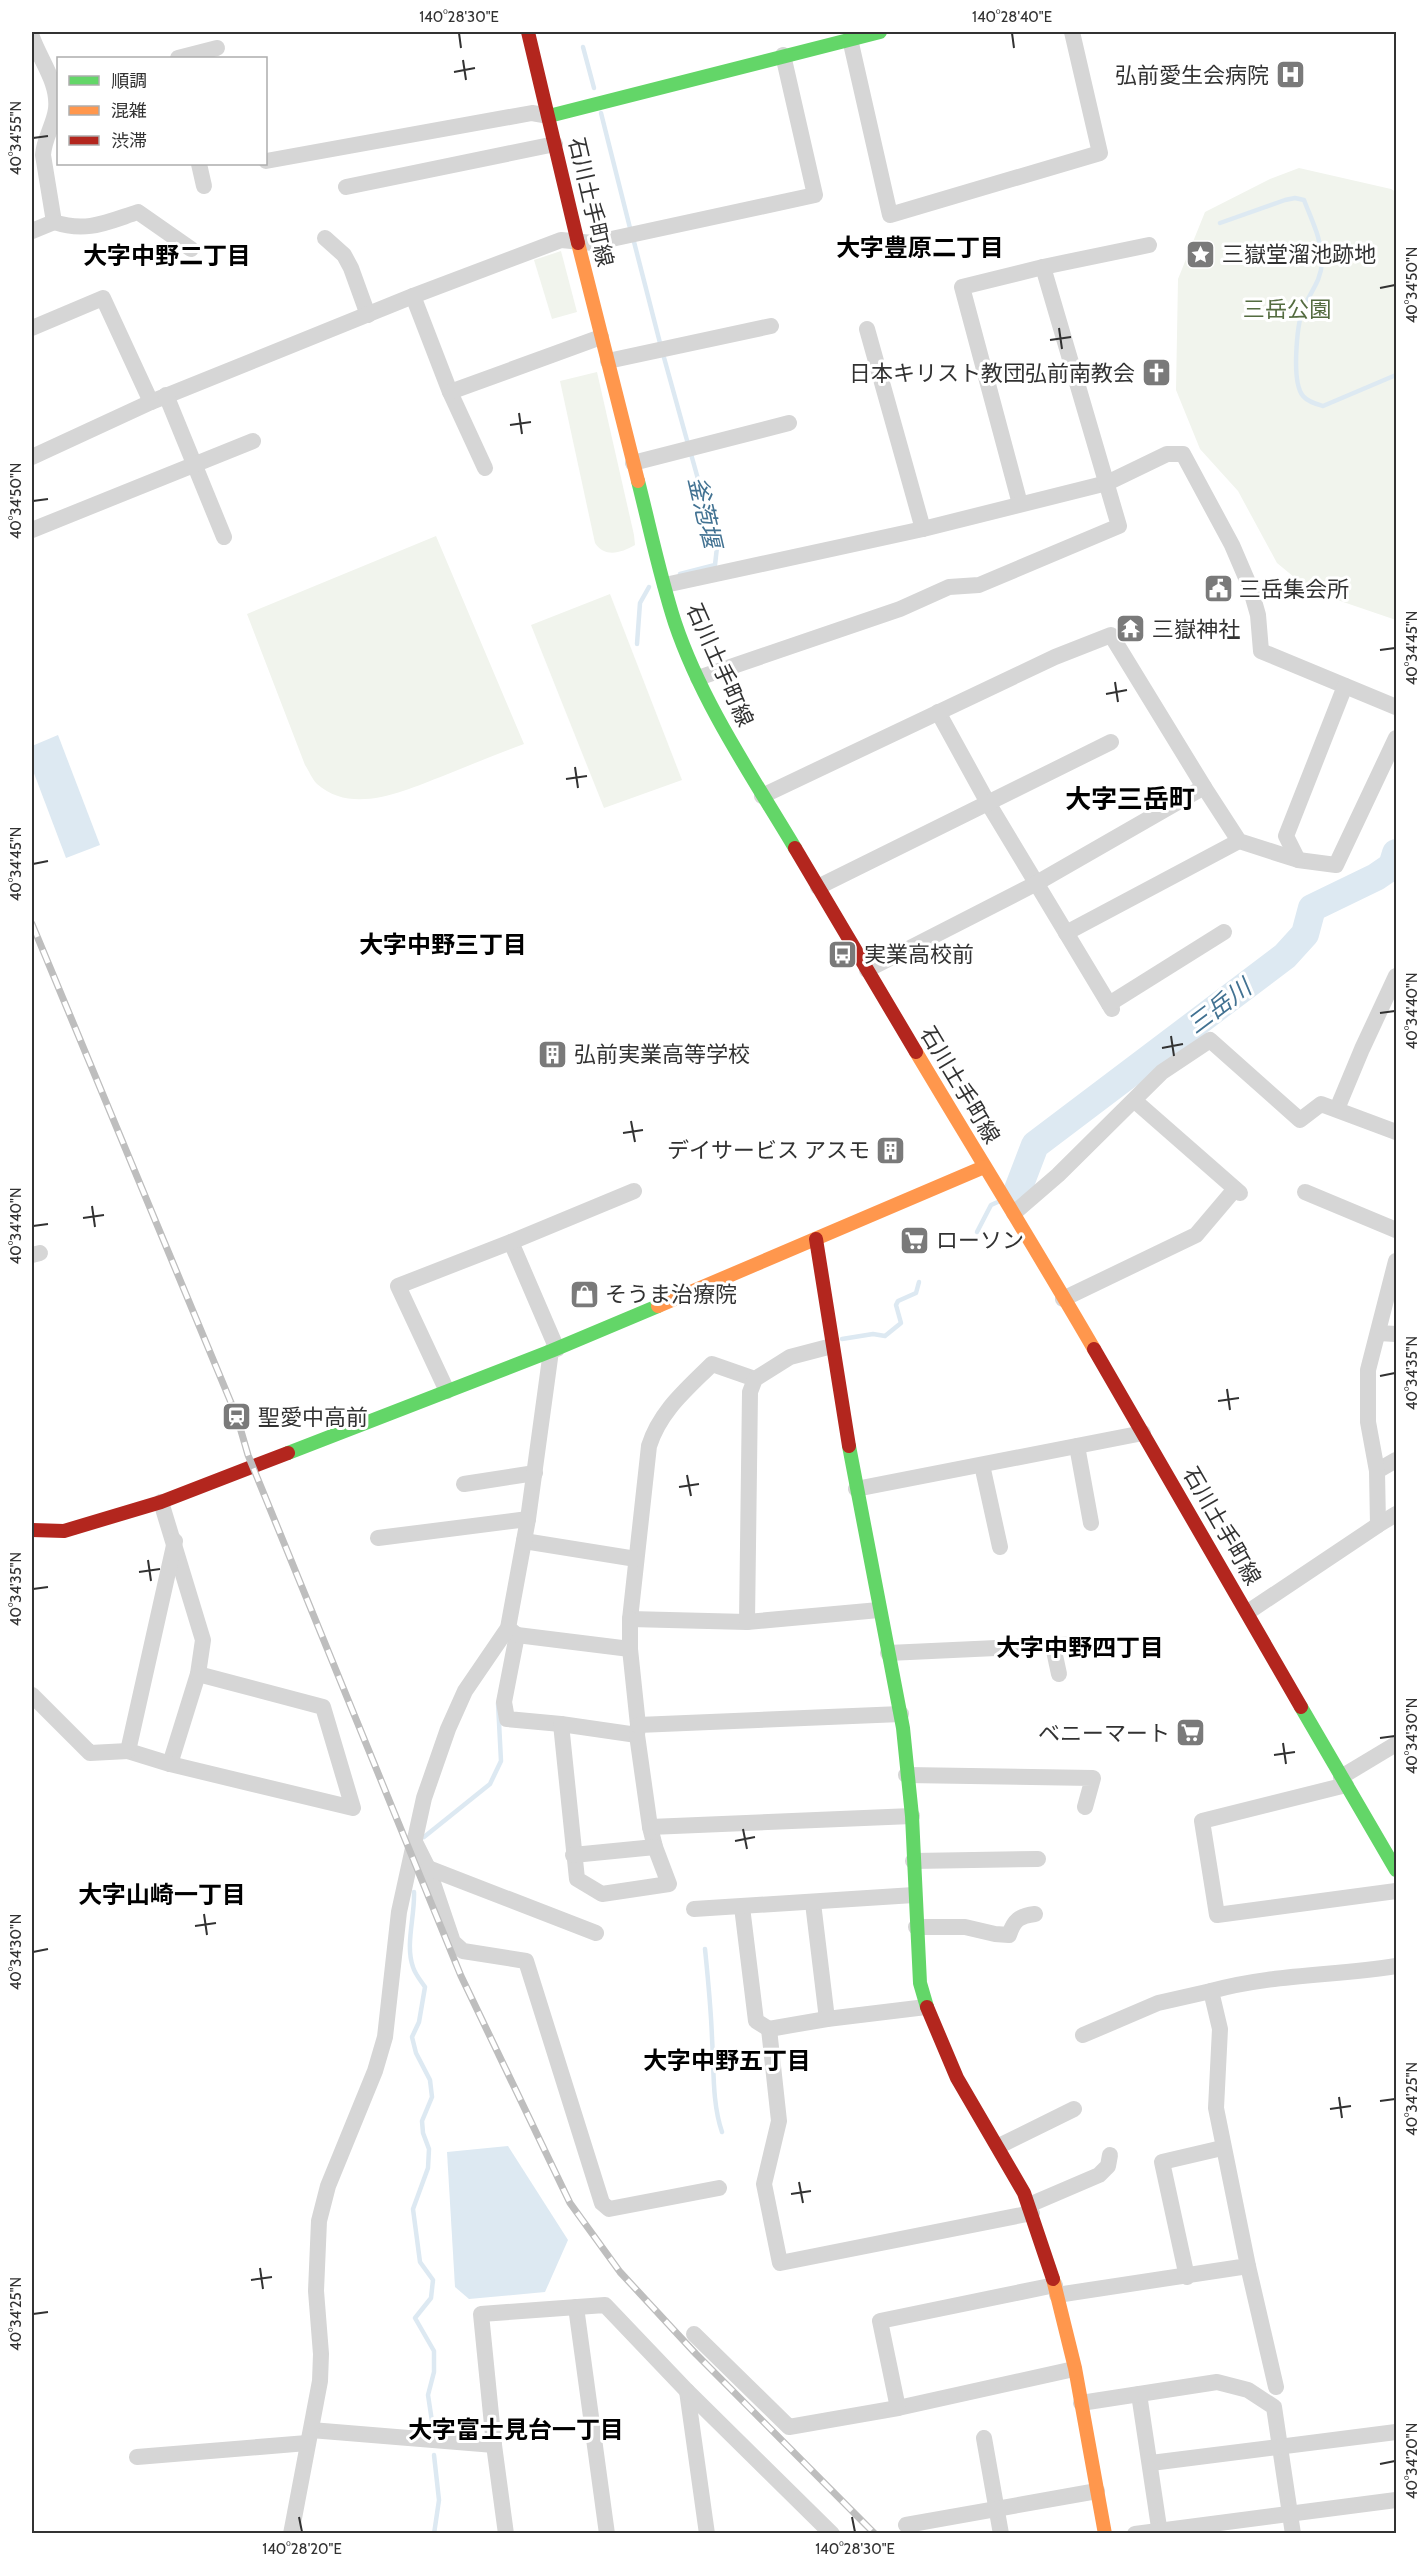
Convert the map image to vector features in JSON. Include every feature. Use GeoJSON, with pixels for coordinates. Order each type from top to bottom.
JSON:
{"type":"FeatureCollection","features":[{"type":"Feature","properties":{"kind":"street","name":"石川土手町線"},"geometry":{"type":"LineString","coordinates":[[528,32],[601,337],[675,624],[698,678],[762,796],[984,1167],[1012,1209],[1396,1870]]}},
{"type":"Feature","properties":{"kind":"street"},"geometry":{"type":"LineString","coordinates":[[267,161],[532,113],[549,116],[880,32]]}},
{"type":"Feature","properties":{"kind":"street"},"geometry":{"type":"LineString","coordinates":[[850,39],[890,215],[1100,153],[1072,32]]}},
{"type":"Feature","properties":{"kind":"street"},"geometry":{"type":"LineString","coordinates":[[32,37],[56,84],[56,109],[44,150],[54,222]]}},
{"type":"Feature","properties":{"kind":"street"},"geometry":{"type":"LineString","coordinates":[[182,57],[217,48]]}},
{"type":"Feature","properties":{"kind":"street"},"geometry":{"type":"LineString","coordinates":[[32,457],[159,398],[413,296],[561,240],[592,243],[815,195],[783,55]]}},
{"type":"Feature","properties":{"kind":"street"},"geometry":{"type":"LineString","coordinates":[[346,187],[555,144]]}},
{"type":"Feature","properties":{"kind":"street"},"geometry":{"type":"LineString","coordinates":[[200,165],[204,186]]}},
{"type":"Feature","properties":{"kind":"street"},"geometry":{"type":"LineString","coordinates":[[32,231],[54,222],[70,227],[93,227],[138,212],[191,249]]}},
{"type":"Feature","properties":{"kind":"street"},"geometry":{"type":"LineString","coordinates":[[325,238],[344,255],[368,315]]}},
{"type":"Feature","properties":{"kind":"street"},"geometry":{"type":"LineString","coordinates":[[1020,504],[962,287],[1149,245]]}},
{"type":"Feature","properties":{"kind":"street"},"geometry":{"type":"LineString","coordinates":[[698,678],[900,609],[949,587],[979,585],[1119,526],[1043,267]]}},
{"type":"Feature","properties":{"kind":"street"},"geometry":{"type":"LineString","coordinates":[[413,296],[450,392],[485,468]]}},
{"type":"Feature","properties":{"kind":"street"},"geometry":{"type":"LineString","coordinates":[[32,328],[103,298],[194,464],[224,537]]}},
{"type":"Feature","properties":{"kind":"street"},"geometry":{"type":"LineString","coordinates":[[608,361],[771,326]]}},
{"type":"Feature","properties":{"kind":"street"},"geometry":{"type":"LineString","coordinates":[[867,329],[923,529]]}},
{"type":"Feature","properties":{"kind":"street"},"geometry":{"type":"LineString","coordinates":[[450,392],[601,337]]}},
{"type":"Feature","properties":{"kind":"street"},"geometry":{"type":"LineString","coordinates":[[633,463],[789,423]]}},
{"type":"Feature","properties":{"kind":"street"},"geometry":{"type":"LineString","coordinates":[[32,530],[253,441]]}},
{"type":"Feature","properties":{"kind":"street"},"geometry":{"type":"LineString","coordinates":[[665,585],[923,529],[1107,483],[1167,454],[1183,454],[1232,545],[1250,587],[1258,615],[1261,651],[1396,707]]}},
{"type":"Feature","properties":{"kind":"street"},"geometry":{"type":"LineString","coordinates":[[762,796],[1055,657],[1111,635],[1239,841],[1298,860],[1336,865],[1396,738]]}},
{"type":"Feature","properties":{"kind":"street"},"geometry":{"type":"LineString","coordinates":[[1298,860],[1286,836],[1345,686]]}},
{"type":"Feature","properties":{"kind":"street"},"geometry":{"type":"LineString","coordinates":[[938,712],[1035,884],[1111,1007],[1224,932]]}},
{"type":"Feature","properties":{"kind":"street"},"geometry":{"type":"LineString","coordinates":[[818,887],[1111,742]]}},
{"type":"Feature","properties":{"kind":"street"},"geometry":{"type":"LineString","coordinates":[[867,970],[1035,884],[1204,787]]}},
{"type":"Feature","properties":{"kind":"street"},"geometry":{"type":"LineString","coordinates":[[1066,933],[1239,841]]}},
{"type":"Feature","properties":{"kind":"street"},"geometry":{"type":"LineString","coordinates":[[1337,1108],[1396,976]]}},
{"type":"Feature","properties":{"kind":"street"},"geometry":{"type":"LineString","coordinates":[[1012,1209],[1058,1175],[1162,1072],[1210,1040],[1300,1120],[1322,1104],[1396,1132]]}},
{"type":"Feature","properties":{"kind":"street"},"geometry":{"type":"LineString","coordinates":[[1063,1299],[1196,1235],[1237,1191],[1135,1101]]}},
{"type":"Feature","properties":{"kind":"street"},"geometry":{"type":"LineString","coordinates":[[32,1530],[64,1531],[161,1502],[554,1350],[984,1167]]}},
{"type":"Feature","properties":{"kind":"street"},"geometry":{"type":"LineString","coordinates":[[447,1390],[398,1286],[634,1191]]}},
{"type":"Feature","properties":{"kind":"street"},"geometry":{"type":"LineString","coordinates":[[1305,1192],[1396,1230]]}},
{"type":"Feature","properties":{"kind":"street"},"geometry":{"type":"LineString","coordinates":[[816,1239],[856,1489],[900,1714],[912,1816],[917,1962],[926,2007],[942,2047],[974,2108],[999,2146],[1030,2209],[1056,2290],[1081,2403],[1105,2534]]}},
{"type":"Feature","properties":{"kind":"street"},"geometry":{"type":"LineString","coordinates":[[511,1242],[554,1350],[524,1541],[504,1702],[507,1719],[638,1730],[900,1714]]}},
{"type":"Feature","properties":{"kind":"street"},"geometry":{"type":"LineString","coordinates":[[1378,1524],[1377,1471],[1368,1422],[1368,1370],[1396,1262]]}},
{"type":"Feature","properties":{"kind":"street"},"geometry":{"type":"LineString","coordinates":[[1378,1334],[1396,1334]]}},
{"type":"Feature","properties":{"kind":"street"},"geometry":{"type":"LineString","coordinates":[[747,1622],[750,1392],[755,1379],[790,1357],[832,1346]]}},
{"type":"Feature","properties":{"kind":"street"},"geometry":{"type":"LineString","coordinates":[[561,1724],[577,1879],[602,1894],[669,1884],[650,1827],[630,1649],[630,1619],[649,1446],[655,1427],[667,1410],[712,1364],[755,1379]]}},
{"type":"Feature","properties":{"kind":"street"},"geometry":{"type":"LineString","coordinates":[[856,1489],[1143,1433]]}},
{"type":"Feature","properties":{"kind":"street"},"geometry":{"type":"LineString","coordinates":[[1077,1446],[1091,1523]]}},
{"type":"Feature","properties":{"kind":"street"},"geometry":{"type":"LineString","coordinates":[[1377,1471],[1396,1460]]}},
{"type":"Feature","properties":{"kind":"street"},"geometry":{"type":"LineString","coordinates":[[982,1465],[1000,1547]]}},
{"type":"Feature","properties":{"kind":"street"},"geometry":{"type":"LineString","coordinates":[[464,1484],[535,1473]]}},
{"type":"Feature","properties":{"kind":"street"},"geometry":{"type":"LineString","coordinates":[[161,1502],[175,1541],[203,1640],[198,1674],[170,1764]]}},
{"type":"Feature","properties":{"kind":"street"},"geometry":{"type":"LineString","coordinates":[[1248,1612],[1396,1514]]}},
{"type":"Feature","properties":{"kind":"street"},"geometry":{"type":"LineString","coordinates":[[378,1538],[528,1519]]}},
{"type":"Feature","properties":{"kind":"street"},"geometry":{"type":"LineString","coordinates":[[128,1751],[175,1541]]}},
{"type":"Feature","properties":{"kind":"street"},"geometry":{"type":"LineString","coordinates":[[524,1541],[636,1558]]}},
{"type":"Feature","properties":{"kind":"street"},"geometry":{"type":"LineString","coordinates":[[630,1619],[747,1622],[879,1610]]}},
{"type":"Feature","properties":{"kind":"street"},"geometry":{"type":"LineString","coordinates":[[513,1631],[630,1649]]}},
{"type":"Feature","properties":{"kind":"street"},"geometry":{"type":"LineString","coordinates":[[291,2534],[320,2381],[321,2354],[316,2291],[319,2221],[328,2186],[375,2072],[385,2037],[399,1912],[424,1798],[448,1729],[465,1691],[513,1631]]}},
{"type":"Feature","properties":{"kind":"street"},"geometry":{"type":"LineString","coordinates":[[888,1653],[1082,1644]]}},
{"type":"Feature","properties":{"kind":"street"},"geometry":{"type":"LineString","coordinates":[[1053,1646],[1059,1674]]}},
{"type":"Feature","properties":{"kind":"street"},"geometry":{"type":"LineString","coordinates":[[32,1695],[90,1753],[128,1751],[170,1764],[353,1808],[323,1707],[198,1674]]}},
{"type":"Feature","properties":{"kind":"street"},"geometry":{"type":"LineString","coordinates":[[1396,1744],[1343,1781],[1202,1821],[1217,1915],[1396,1891]]}},
{"type":"Feature","properties":{"kind":"street"},"geometry":{"type":"LineString","coordinates":[[906,1775],[1093,1778],[1085,1807]]}},
{"type":"Feature","properties":{"kind":"street"},"geometry":{"type":"LineString","coordinates":[[650,1827],[912,1816]]}},
{"type":"Feature","properties":{"kind":"street"},"geometry":{"type":"LineString","coordinates":[[414,1840],[428,1868],[453,1942],[463,1951],[526,1961],[602,2203],[609,2209],[719,2188]]}},
{"type":"Feature","properties":{"kind":"street"},"geometry":{"type":"LineString","coordinates":[[573,1855],[655,1847]]}},
{"type":"Feature","properties":{"kind":"street"},"geometry":{"type":"LineString","coordinates":[[913,1861],[1038,1859]]}},
{"type":"Feature","properties":{"kind":"street"},"geometry":{"type":"LineString","coordinates":[[428,1868],[596,1933]]}},
{"type":"Feature","properties":{"kind":"street"},"geometry":{"type":"LineString","coordinates":[[694,1909],[914,1896]]}},
{"type":"Feature","properties":{"kind":"street"},"geometry":{"type":"LineString","coordinates":[[813,1903],[827,2019]]}},
{"type":"Feature","properties":{"kind":"street"},"geometry":{"type":"LineString","coordinates":[[742,1907],[756,2021],[769,2029],[827,2019],[926,2007]]}},
{"type":"Feature","properties":{"kind":"street"},"geometry":{"type":"LineString","coordinates":[[916,1927],[965,1927],[1009,1935],[1013,1923],[1021,1916],[1035,1914]]}},
{"type":"Feature","properties":{"kind":"street"},"geometry":{"type":"LineString","coordinates":[[1083,2035],[1158,2003],[1266,1978],[1353,1973],[1396,1966]]}},
{"type":"Feature","properties":{"kind":"street"},"geometry":{"type":"LineString","coordinates":[[1211,1991],[1220,2029],[1216,2109],[1222,2148],[1276,2387]]}},
{"type":"Feature","properties":{"kind":"street"},"geometry":{"type":"LineString","coordinates":[[769,2029],[779,2121],[764,2184],[780,2263],[1030,2209],[1099,2175],[1108,2166],[1110,2155]]}},
{"type":"Feature","properties":{"kind":"street"},"geometry":{"type":"LineString","coordinates":[[999,2146],[1074,2109]]}},
{"type":"Feature","properties":{"kind":"street"},"geometry":{"type":"LineString","coordinates":[[1187,2277],[1162,2162],[1222,2148]]}},
{"type":"Feature","properties":{"kind":"street"},"geometry":{"type":"LineString","coordinates":[[898,2408],[880,2321],[1056,2290],[1187,2277],[1248,2266]]}},
{"type":"Feature","properties":{"kind":"street"},"geometry":{"type":"LineString","coordinates":[[506,2534],[494,2445],[481,2314],[605,2305],[687,2391],[832,2534]]}},
{"type":"Feature","properties":{"kind":"street"},"geometry":{"type":"LineString","coordinates":[[576,2307],[607,2534]]}},
{"type":"Feature","properties":{"kind":"street"},"geometry":{"type":"LineString","coordinates":[[694,2334],[789,2427],[898,2408],[1074,2369]]}},
{"type":"Feature","properties":{"kind":"street"},"geometry":{"type":"LineString","coordinates":[[1081,2403],[1217,2382],[1248,2390],[1274,2407],[1282,2448],[1293,2534]]}},
{"type":"Feature","properties":{"kind":"street"},"geometry":{"type":"LineString","coordinates":[[687,2391],[707,2534]]}},
{"type":"Feature","properties":{"kind":"street"},"geometry":{"type":"LineString","coordinates":[[1139,2394],[1151,2463],[1159,2532]]}},
{"type":"Feature","properties":{"kind":"street"},"geometry":{"type":"LineString","coordinates":[[1151,2463],[1396,2432]]}},
{"type":"Feature","properties":{"kind":"street"},"geometry":{"type":"LineString","coordinates":[[137,2457],[309,2437],[494,2445]]}},
{"type":"Feature","properties":{"kind":"street"},"geometry":{"type":"LineString","coordinates":[[984,2438],[1001,2534]]}},
{"type":"Feature","properties":{"kind":"street"},"geometry":{"type":"LineString","coordinates":[[906,2525],[1097,2491]]}},
{"type":"Feature","properties":{"kind":"street"},"geometry":{"type":"LineString","coordinates":[[1135,2534],[1396,2500]]}},
{"type":"Feature","properties":{"kind":"green space","name":"三岳公園"},"geometry":{"type":"Polygon","coordinates":[[[1299,168],[1396,192],[1396,620],[1311,591],[1277,563],[1238,491],[1200,449],[1176,390],[1178,279],[1205,212],[1270,179],[1299,168]]]}},
{"type":"Feature","properties":{"kind":"green space"},"geometry":{"type":"Polygon","coordinates":[[[561,251],[577,312],[552,319],[534,260],[561,251]]]}},
{"type":"Feature","properties":{"kind":"green space"},"geometry":{"type":"Polygon","coordinates":[[[597,372],[635,545],[613,553],[604,551],[595,543],[560,381],[597,372]]]}},
{"type":"Feature","properties":{"kind":"green space"},"geometry":{"type":"Polygon","coordinates":[[[436,536],[524,744],[396,793],[363,799],[347,798],[331,793],[317,784],[305,765],[247,614],[436,536]]]}},
{"type":"Feature","properties":{"kind":"green space"},"geometry":{"type":"Polygon","coordinates":[[[610,594],[682,780],[604,808],[531,625],[610,594]]]}},
{"type":"Feature","properties":{"kind":"shaded area"},"geometry":{"type":"Polygon","coordinates":[[[58,735],[100,845],[66,858],[32,768],[32,746],[58,735]]]}},
{"type":"Feature","properties":{"kind":"shaded area"},"geometry":{"type":"Polygon","coordinates":[[[508,2146],[568,2240],[545,2292],[469,2299],[455,2287],[447,2152],[508,2146]]]}},
{"type":"Feature","properties":{"kind":"waterway","name":"釜萢堰"},"geometry":{"type":"LineString","coordinates":[[583,47],[594,88]]}},
{"type":"Feature","properties":{"kind":"waterway","name":"釜萢堰"},"geometry":{"type":"LineString","coordinates":[[601,113],[630,228]]}},
{"type":"Feature","properties":{"kind":"waterway"},"geometry":{"type":"LineString","coordinates":[[1220,223],[1285,200],[1295,198],[1304,200],[1322,254],[1321,269],[1303,309],[1297,340],[1297,379],[1299,389],[1305,398],[1323,406],[1396,375]]}},
{"type":"Feature","properties":{"kind":"waterway","name":"釜萢堰"},"geometry":{"type":"LineString","coordinates":[[633,238],[660,343]]}},
{"type":"Feature","properties":{"kind":"waterway","name":"釜萢堰"},"geometry":{"type":"LineString","coordinates":[[663,354],[688,444]]}},
{"type":"Feature","properties":{"kind":"waterway","name":"釜萢堰"},"geometry":{"type":"LineString","coordinates":[[680,574],[715,565],[717,547],[691,454]]}},
{"type":"Feature","properties":{"kind":"waterway","name":"釜萢堰"},"geometry":{"type":"LineString","coordinates":[[637,644],[640,603],[649,587]]}},
{"type":"Feature","properties":{"kind":"waterway","name":"三岳川"},"geometry":{"type":"LineString","coordinates":[[1017,1192],[1035,1145],[1285,956],[1305,934],[1312,908],[1376,877],[1392,866],[1396,853]]}},
{"type":"Feature","properties":{"kind":"waterway"},"geometry":{"type":"LineString","coordinates":[[977,1232],[991,1205],[1000,1201]]}},
{"type":"Feature","properties":{"kind":"waterway"},"geometry":{"type":"LineString","coordinates":[[842,1339],[873,1334],[885,1336],[901,1323],[896,1305],[898,1301],[916,1293],[919,1282]]}},
{"type":"Feature","properties":{"kind":"waterway"},"geometry":{"type":"LineString","coordinates":[[424,1837],[490,1784],[501,1761],[498,1703]]}},
{"type":"Feature","properties":{"kind":"waterway"},"geometry":{"type":"LineString","coordinates":[[414,1892],[410,1940],[411,1958],[415,1972],[425,1987],[419,2022],[412,2037],[416,2053],[430,2080],[432,2097],[422,2121],[423,2133],[429,2149],[428,2168],[413,2209],[420,2262],[433,2280],[431,2298],[415,2318],[434,2351],[434,2372],[428,2395],[433,2428]]}},
{"type":"Feature","properties":{"kind":"waterway"},"geometry":{"type":"LineString","coordinates":[[705,1949],[715,2098],[722,2132]]}},
{"type":"Feature","properties":{"kind":"waterway"},"geometry":{"type":"LineString","coordinates":[[434,2455],[439,2500],[434,2534]]}},
{"type":"Feature","properties":{"kind":"railway"},"geometry":{"type":"LineString","coordinates":[[32,924],[237,1417],[248,1455],[461,1976],[570,2203],[620,2272],[696,2354],[875,2534]]}},
{"type":"Feature","properties":{"kind":"traffic: fast"},"geometry":{"type":"LineString","coordinates":[[549,116],[880,32]]}},
{"type":"Feature","properties":{"kind":"traffic: fast"},"geometry":{"type":"LineString","coordinates":[[638,481],[665,588],[686,653],[713,710],[795,848]]}},
{"type":"Feature","properties":{"kind":"traffic: fast"},"geometry":{"type":"LineString","coordinates":[[288,1453],[551,1351],[658,1306]]}},
{"type":"Feature","properties":{"kind":"traffic: fast"},"geometry":{"type":"LineString","coordinates":[[849,1446],[903,1728],[912,1816],[920,1983],[927,2007]]}},
{"type":"Feature","properties":{"kind":"traffic: fast"},"geometry":{"type":"LineString","coordinates":[[1301,1707],[1396,1870]]}},
{"type":"Feature","properties":{"kind":"traffic: slow"},"geometry":{"type":"LineString","coordinates":[[578,243],[638,481]]}},
{"type":"Feature","properties":{"kind":"traffic: slow"},"geometry":{"type":"LineString","coordinates":[[916,1052],[1094,1349]]}},
{"type":"Feature","properties":{"kind":"traffic: slow"},"geometry":{"type":"LineString","coordinates":[[658,1306],[984,1167]]}},
{"type":"Feature","properties":{"kind":"traffic: slow"},"geometry":{"type":"LineString","coordinates":[[1053,2279],[1075,2368],[1105,2534]]}},
{"type":"Feature","properties":{"kind":"traffic: jam"},"geometry":{"type":"LineString","coordinates":[[528,32],[578,243]]}},
{"type":"Feature","properties":{"kind":"traffic: jam"},"geometry":{"type":"LineString","coordinates":[[795,848],[916,1052]]}},
{"type":"Feature","properties":{"kind":"traffic: jam"},"geometry":{"type":"LineString","coordinates":[[816,1239],[849,1446]]}},
{"type":"Feature","properties":{"kind":"traffic: jam"},"geometry":{"type":"LineString","coordinates":[[1094,1349],[1301,1707]]}},
{"type":"Feature","properties":{"kind":"traffic: jam"},"geometry":{"type":"LineString","coordinates":[[32,1530],[64,1531],[161,1502],[288,1453]]}},
{"type":"Feature","properties":{"kind":"traffic: jam"},"geometry":{"type":"LineString","coordinates":[[927,2007],[957,2078],[1024,2193],[1053,2279]]}},
{"type":"Feature","properties":{"kind":"place","name":"弘前愛生会病院"},"geometry":{"type":"Point","coordinates":[1290,75]}},
{"type":"Feature","properties":{"kind":"place","name":"三嶽堂溜池跡地"},"geometry":{"type":"Point","coordinates":[1201,254]}},
{"type":"Feature","properties":{"kind":"place","name":"日本キリスト教団弘前南教会"},"geometry":{"type":"Point","coordinates":[1156,373]}},
{"type":"Feature","properties":{"kind":"place","name":"三岳集会所"},"geometry":{"type":"Point","coordinates":[1218,589]}},
{"type":"Feature","properties":{"kind":"place","name":"三嶽神社"},"geometry":{"type":"Point","coordinates":[1131,629]}},
{"type":"Feature","properties":{"kind":"place","name":"実業高校前"},"geometry":{"type":"Point","coordinates":[843,954]}},
{"type":"Feature","properties":{"kind":"place","name":"弘前実業高等学校"},"geometry":{"type":"Point","coordinates":[553,1054]}},
{"type":"Feature","properties":{"kind":"place","name":"デイサービス アスモ"},"geometry":{"type":"Point","coordinates":[891,1150]}},
{"type":"Feature","properties":{"kind":"place","name":"ローソン"},"geometry":{"type":"Point","coordinates":[915,1240]}},
{"type":"Feature","properties":{"kind":"place","name":"そうま治療院"},"geometry":{"type":"Point","coordinates":[584,1294]}},
{"type":"Feature","properties":{"kind":"place","name":"聖愛中高前"},"geometry":{"type":"Point","coordinates":[237,1417]}},
{"type":"Feature","properties":{"kind":"place","name":"ベニーマート"},"geometry":{"type":"Point","coordinates":[1191,1733]}},
{"type":"Feature","properties":{"kind":"district","name":"大字豊原二丁目"},"geometry":{"type":"Point","coordinates":[920,247]}},
{"type":"Feature","properties":{"kind":"district","name":"大字中野二丁目"},"geometry":{"type":"Point","coordinates":[167,255]}},
{"type":"Feature","properties":{"kind":"district","name":"大字三岳町"},"geometry":{"type":"Point","coordinates":[1130,799]}},
{"type":"Feature","properties":{"kind":"district","name":"大字中野三丁目"},"geometry":{"type":"Point","coordinates":[443,944]}},
{"type":"Feature","properties":{"kind":"district","name":"大字中野四丁目"},"geometry":{"type":"Point","coordinates":[1080,1647]}},
{"type":"Feature","properties":{"kind":"district","name":"大字山崎一丁目"},"geometry":{"type":"Point","coordinates":[162,1894]}},
{"type":"Feature","properties":{"kind":"district","name":"大字中野五丁目"},"geometry":{"type":"Point","coordinates":[727,2060]}},
{"type":"Feature","properties":{"kind":"district","name":"大字富士見台一丁目"},"geometry":{"type":"Point","coordinates":[516,2429]}}]}
